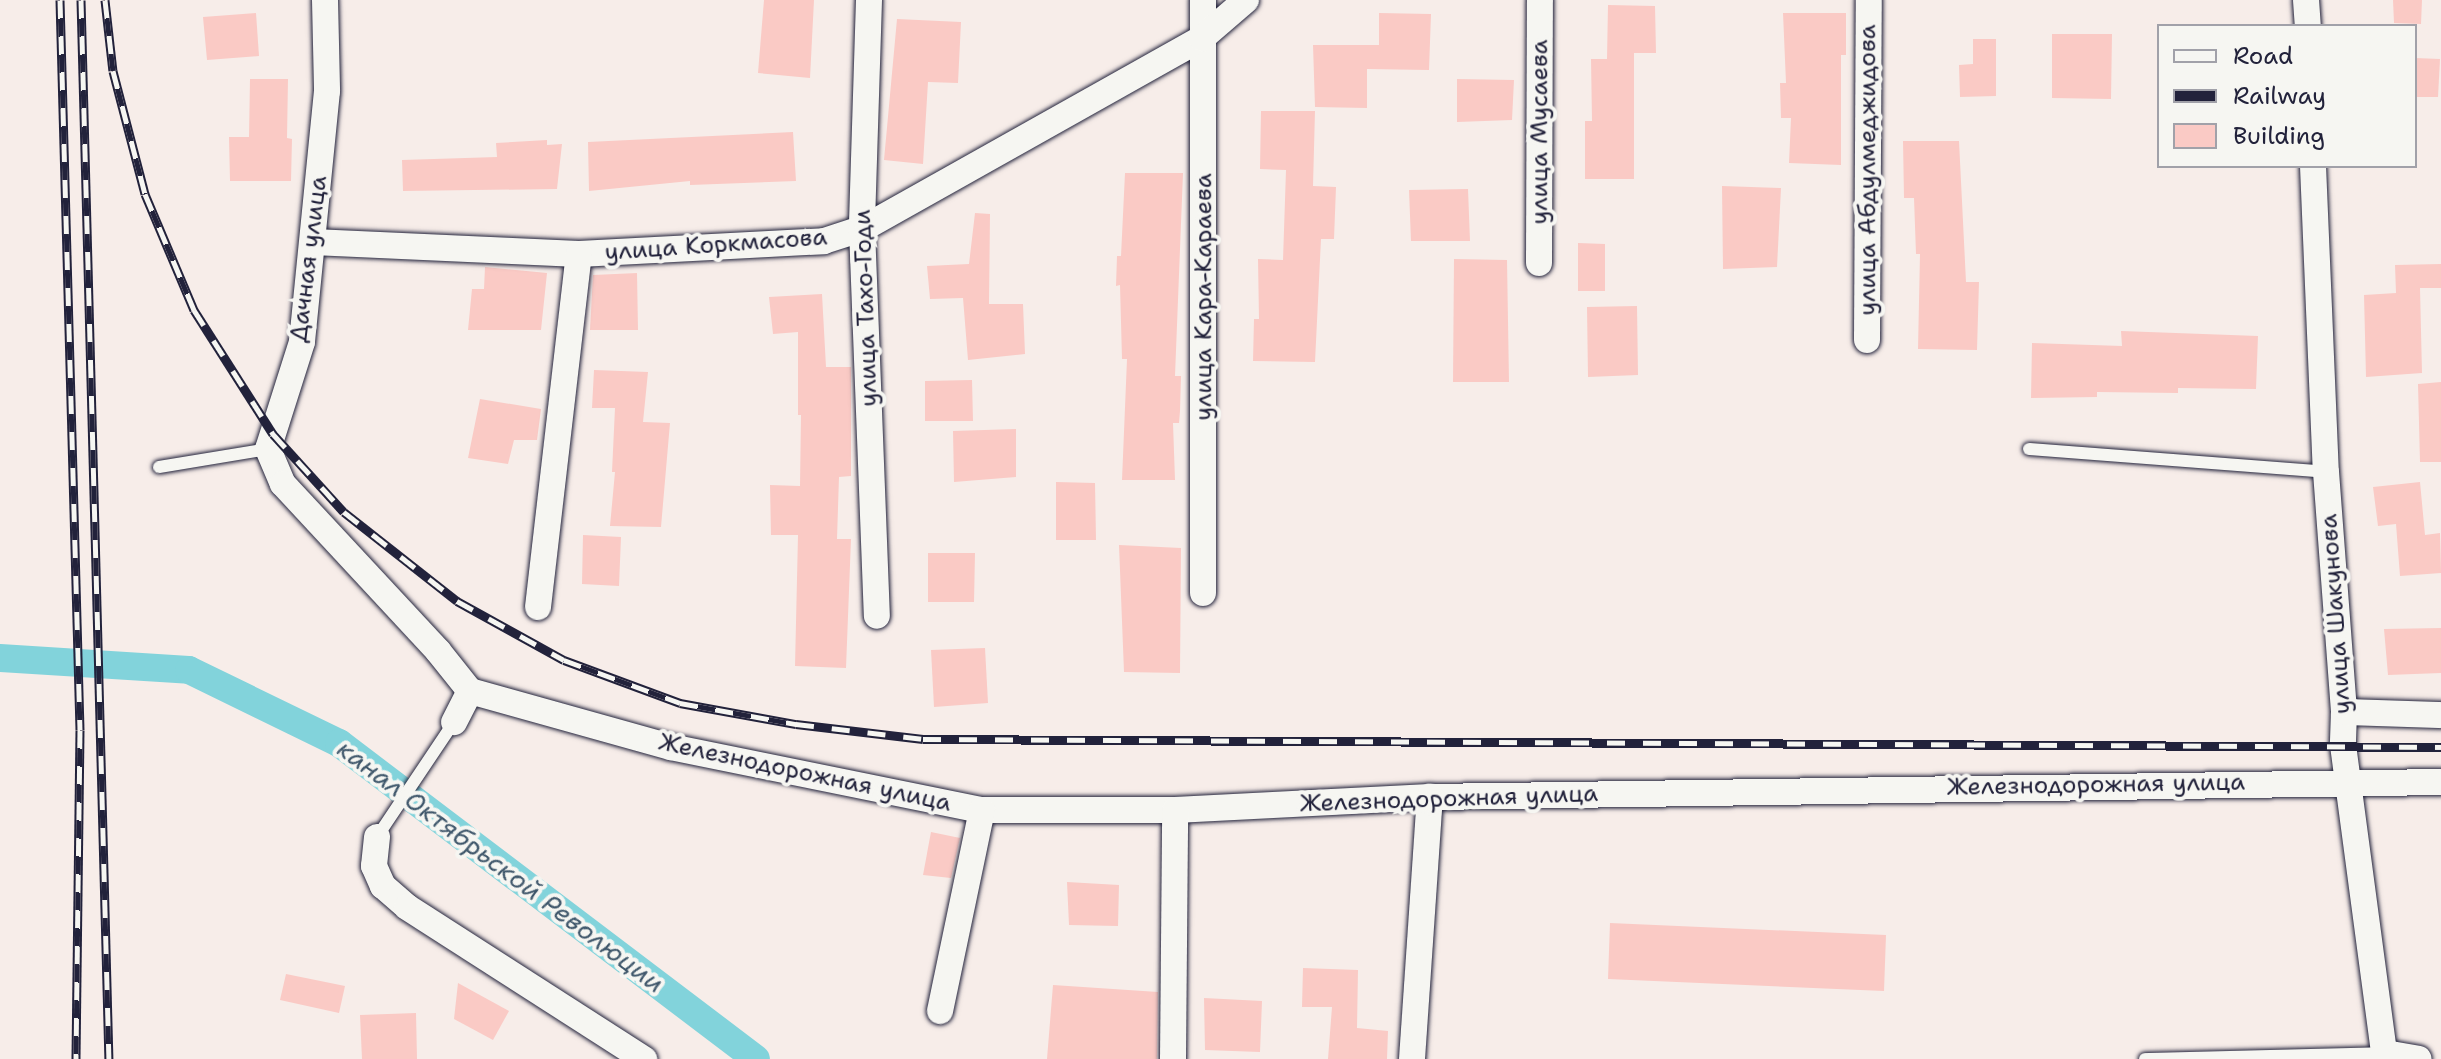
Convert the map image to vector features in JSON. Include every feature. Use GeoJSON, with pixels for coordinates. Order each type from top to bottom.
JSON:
{"type":"FeatureCollection","features":[{"type":"Feature","properties":{"kind":"street","name":"Дачная улица"},"geometry":{"type":"LineString","coordinates":[[268,449],[302,342],[327,91],[325,0]]}},
{"type":"Feature","properties":{"kind":"street","name":"улица Тахо-Годи"},"geometry":{"type":"LineString","coordinates":[[869,0],[862,229],[877,616]]}},
{"type":"Feature","properties":{"kind":"street","name":"улица Кара-Караева"},"geometry":{"type":"LineString","coordinates":[[1203,0],[1203,593]]}},
{"type":"Feature","properties":{"kind":"street","name":"улица Коркмасова"},"geometry":{"type":"LineString","coordinates":[[313,242],[579,254],[824,241],[862,229],[1202,38],[1246,0]]}},
{"type":"Feature","properties":{"kind":"street","name":"улица Мусаева"},"geometry":{"type":"LineString","coordinates":[[1539,263],[1540,0]]}},
{"type":"Feature","properties":{"kind":"street","name":"улица Абдулмеджидова"},"geometry":{"type":"LineString","coordinates":[[1867,340],[1869,0]]}},
{"type":"Feature","properties":{"kind":"street"},"geometry":{"type":"LineString","coordinates":[[2306,0],[2308,24]]}},
{"type":"Feature","properties":{"kind":"street","name":"улица Шакунова"},"geometry":{"type":"LineString","coordinates":[[2313,168],[2326,472],[2344,712],[2343,745],[2385,1056]]}},
{"type":"Feature","properties":{"kind":"street"},"geometry":{"type":"LineString","coordinates":[[538,607],[579,254]]}},
{"type":"Feature","properties":{"kind":"street"},"geometry":{"type":"LineString","coordinates":[[268,449],[283,484],[438,651],[470,691],[454,722]]}},
{"type":"Feature","properties":{"kind":"street","name":"Железнодорожная улица"},"geometry":{"type":"LineString","coordinates":[[470,691],[671,747],[982,810],[1175,810],[1430,797],[2441,782]]}},
{"type":"Feature","properties":{"kind":"street"},"geometry":{"type":"LineString","coordinates":[[2344,712],[2441,715]]}},
{"type":"Feature","properties":{"kind":"street"},"geometry":{"type":"LineString","coordinates":[[1412,1059],[1430,797]]}},
{"type":"Feature","properties":{"kind":"street"},"geometry":{"type":"LineString","coordinates":[[940,1011],[982,810]]}},
{"type":"Feature","properties":{"kind":"street"},"geometry":{"type":"LineString","coordinates":[[1173,1059],[1175,810]]}},
{"type":"Feature","properties":{"kind":"street"},"geometry":{"type":"LineString","coordinates":[[377,837],[374,866],[383,886],[399,900],[644,1059]]}},
{"type":"Feature","properties":{"kind":"street"},"geometry":{"type":"LineString","coordinates":[[2385,1056],[2418,1059]]}},
{"type":"Feature","properties":{"kind":"lane"},"geometry":{"type":"LineString","coordinates":[[159,467],[268,449]]}},
{"type":"Feature","properties":{"kind":"lane"},"geometry":{"type":"LineString","coordinates":[[2029,449],[2326,472]]}},
{"type":"Feature","properties":{"kind":"lane"},"geometry":{"type":"LineString","coordinates":[[377,837],[454,722]]}},
{"type":"Feature","properties":{"kind":"lane"},"geometry":{"type":"LineString","coordinates":[[2145,1059],[2385,1056]]}},
{"type":"Feature","properties":{"kind":"building"},"geometry":{"type":"Polygon","coordinates":[[[764,0],[814,0],[810,78],[758,73],[764,0]]]}},
{"type":"Feature","properties":{"kind":"building"},"geometry":{"type":"Polygon","coordinates":[[[2393,0],[2422,0],[2421,24],[2394,23],[2393,0]]]}},
{"type":"Feature","properties":{"kind":"building"},"geometry":{"type":"Polygon","coordinates":[[[1608,5],[1655,6],[1656,53],[1634,53],[1634,179],[1585,179],[1585,121],[1592,121],[1591,59],[1607,59],[1608,5]]]}},
{"type":"Feature","properties":{"kind":"building"},"geometry":{"type":"Polygon","coordinates":[[[256,13],[259,56],[207,60],[203,17],[256,13]]]}},
{"type":"Feature","properties":{"kind":"building"},"geometry":{"type":"Polygon","coordinates":[[[1379,13],[1431,14],[1429,70],[1367,69],[1367,108],[1315,107],[1313,45],[1379,45],[1379,13]]]}},
{"type":"Feature","properties":{"kind":"building"},"geometry":{"type":"Polygon","coordinates":[[[1783,13],[1846,13],[1846,55],[1841,55],[1841,165],[1789,163],[1791,118],[1781,118],[1780,83],[1786,83],[1783,13]]]}},
{"type":"Feature","properties":{"kind":"building"},"geometry":{"type":"Polygon","coordinates":[[[897,19],[961,22],[958,83],[928,82],[923,164],[884,160],[897,19]]]}},
{"type":"Feature","properties":{"kind":"building"},"geometry":{"type":"Polygon","coordinates":[[[2052,34],[2112,34],[2111,99],[2052,98],[2052,34]]]}},
{"type":"Feature","properties":{"kind":"building"},"geometry":{"type":"Polygon","coordinates":[[[1973,39],[1996,39],[1996,96],[1960,97],[1959,65],[1973,64],[1973,39]]]}},
{"type":"Feature","properties":{"kind":"building"},"geometry":{"type":"Polygon","coordinates":[[[2417,58],[2440,59],[2438,97],[2417,97],[2417,58]]]}},
{"type":"Feature","properties":{"kind":"building"},"geometry":{"type":"Polygon","coordinates":[[[250,79],[288,79],[287,138],[292,139],[291,181],[230,181],[229,137],[249,137],[250,79]]]}},
{"type":"Feature","properties":{"kind":"building"},"geometry":{"type":"Polygon","coordinates":[[[1457,79],[1514,80],[1512,120],[1457,122],[1457,79]]]}},
{"type":"Feature","properties":{"kind":"building"},"geometry":{"type":"Polygon","coordinates":[[[1261,111],[1315,111],[1313,186],[1336,187],[1334,239],[1321,239],[1315,362],[1253,361],[1254,319],[1259,319],[1258,259],[1283,260],[1286,170],[1260,169],[1261,111]]]}},
{"type":"Feature","properties":{"kind":"building"},"geometry":{"type":"Polygon","coordinates":[[[793,132],[796,181],[690,185],[690,181],[589,191],[588,142],[793,132]]]}},
{"type":"Feature","properties":{"kind":"building"},"geometry":{"type":"Polygon","coordinates":[[[547,140],[547,145],[562,144],[557,189],[403,191],[402,160],[497,157],[496,143],[547,140]]]}},
{"type":"Feature","properties":{"kind":"building"},"geometry":{"type":"Polygon","coordinates":[[[1903,141],[1959,141],[1966,282],[1979,282],[1977,350],[1918,349],[1920,254],[1916,254],[1914,198],[1904,198],[1903,141]]]}},
{"type":"Feature","properties":{"kind":"building"},"geometry":{"type":"Polygon","coordinates":[[[1125,173],[1183,173],[1175,376],[1181,376],[1180,411],[1179,423],[1173,423],[1175,480],[1122,480],[1127,359],[1122,359],[1120,285],[1116,286],[1117,256],[1121,256],[1125,173]]]}},
{"type":"Feature","properties":{"kind":"building"},"geometry":{"type":"Polygon","coordinates":[[[1722,186],[1781,188],[1777,267],[1723,269],[1722,186]]]}},
{"type":"Feature","properties":{"kind":"building"},"geometry":{"type":"Polygon","coordinates":[[[1468,189],[1470,241],[1411,241],[1409,190],[1468,189]]]}},
{"type":"Feature","properties":{"kind":"building"},"geometry":{"type":"Polygon","coordinates":[[[975,213],[990,214],[989,304],[1023,304],[1025,354],[968,360],[963,298],[930,299],[927,266],[969,264],[975,213]]]}},
{"type":"Feature","properties":{"kind":"building"},"geometry":{"type":"Polygon","coordinates":[[[1578,243],[1605,244],[1605,291],[1578,291],[1578,243]]]}},
{"type":"Feature","properties":{"kind":"building"},"geometry":{"type":"Polygon","coordinates":[[[1454,259],[1507,260],[1509,382],[1453,382],[1454,259]]]}},
{"type":"Feature","properties":{"kind":"building"},"geometry":{"type":"Polygon","coordinates":[[[2441,264],[2441,288],[2420,288],[2422,373],[2366,377],[2364,295],[2396,293],[2395,265],[2441,264]]]}},
{"type":"Feature","properties":{"kind":"building"},"geometry":{"type":"Polygon","coordinates":[[[485,267],[547,273],[541,330],[468,330],[472,289],[484,289],[485,267]]]}},
{"type":"Feature","properties":{"kind":"building"},"geometry":{"type":"Polygon","coordinates":[[[637,273],[638,330],[590,330],[593,275],[637,273]]]}},
{"type":"Feature","properties":{"kind":"building"},"geometry":{"type":"Polygon","coordinates":[[[822,294],[826,367],[851,367],[851,476],[839,477],[837,539],[851,539],[846,668],[795,666],[798,535],[771,535],[770,485],[800,486],[801,415],[798,415],[798,332],[773,334],[769,297],[822,294]]]}},
{"type":"Feature","properties":{"kind":"building"},"geometry":{"type":"Polygon","coordinates":[[[1637,306],[1638,375],[1588,377],[1587,307],[1637,306]]]}},
{"type":"Feature","properties":{"kind":"building"},"geometry":{"type":"Polygon","coordinates":[[[2121,331],[2258,336],[2256,389],[2178,388],[2178,393],[2097,392],[2097,397],[2031,398],[2032,343],[2122,346],[2121,331]]]}},
{"type":"Feature","properties":{"kind":"building"},"geometry":{"type":"Polygon","coordinates":[[[594,370],[648,372],[643,422],[670,423],[661,527],[610,526],[615,472],[612,472],[615,408],[592,408],[594,370]]]}},
{"type":"Feature","properties":{"kind":"building"},"geometry":{"type":"Polygon","coordinates":[[[972,380],[973,421],[925,421],[925,381],[972,380]]]}},
{"type":"Feature","properties":{"kind":"building"},"geometry":{"type":"Polygon","coordinates":[[[2441,382],[2441,462],[2420,462],[2418,384],[2441,382]]]}},
{"type":"Feature","properties":{"kind":"building"},"geometry":{"type":"Polygon","coordinates":[[[480,399],[541,409],[537,440],[514,440],[508,464],[468,458],[480,399]]]}},
{"type":"Feature","properties":{"kind":"building"},"geometry":{"type":"Polygon","coordinates":[[[1016,429],[1016,477],[954,482],[953,431],[1016,429]]]}},
{"type":"Feature","properties":{"kind":"building"},"geometry":{"type":"Polygon","coordinates":[[[1056,482],[1095,483],[1096,540],[1056,540],[1056,482]]]}},
{"type":"Feature","properties":{"kind":"building"},"geometry":{"type":"Polygon","coordinates":[[[2420,482],[2425,535],[2440,533],[2441,573],[2400,576],[2396,524],[2378,526],[2373,487],[2420,482]]]}},
{"type":"Feature","properties":{"kind":"building"},"geometry":{"type":"Polygon","coordinates":[[[583,535],[621,537],[619,586],[582,584],[583,535]]]}},
{"type":"Feature","properties":{"kind":"building"},"geometry":{"type":"Polygon","coordinates":[[[1119,545],[1181,548],[1180,673],[1124,672],[1119,545]]]}},
{"type":"Feature","properties":{"kind":"building"},"geometry":{"type":"Polygon","coordinates":[[[928,553],[975,553],[974,602],[928,602],[928,553]]]}},
{"type":"Feature","properties":{"kind":"building"},"geometry":{"type":"Polygon","coordinates":[[[2441,628],[2441,673],[2388,675],[2384,629],[2441,628]]]}},
{"type":"Feature","properties":{"kind":"building"},"geometry":{"type":"Polygon","coordinates":[[[985,648],[988,703],[934,707],[931,650],[985,648]]]}},
{"type":"Feature","properties":{"kind":"building"},"geometry":{"type":"Polygon","coordinates":[[[931,832],[960,838],[951,878],[923,875],[931,832]]]}},
{"type":"Feature","properties":{"kind":"building"},"geometry":{"type":"Polygon","coordinates":[[[1067,882],[1119,885],[1118,926],[1069,925],[1067,882]]]}},
{"type":"Feature","properties":{"kind":"building"},"geometry":{"type":"Polygon","coordinates":[[[1610,923],[1886,935],[1884,991],[1608,979],[1610,923]]]}},
{"type":"Feature","properties":{"kind":"building"},"geometry":{"type":"Polygon","coordinates":[[[1303,968],[1358,970],[1357,1028],[1388,1031],[1387,1059],[1328,1059],[1332,1007],[1302,1007],[1303,968]]]}},
{"type":"Feature","properties":{"kind":"building"},"geometry":{"type":"Polygon","coordinates":[[[286,974],[345,986],[339,1013],[280,1000],[286,974]]]}},
{"type":"Feature","properties":{"kind":"building"},"geometry":{"type":"Polygon","coordinates":[[[458,983],[509,1011],[493,1040],[454,1019],[458,983]]]}},
{"type":"Feature","properties":{"kind":"building"},"geometry":{"type":"Polygon","coordinates":[[[1053,985],[1158,992],[1157,1059],[1047,1059],[1053,985]]]}},
{"type":"Feature","properties":{"kind":"building"},"geometry":{"type":"Polygon","coordinates":[[[1204,998],[1262,1001],[1260,1052],[1205,1050],[1204,998]]]}},
{"type":"Feature","properties":{"kind":"building"},"geometry":{"type":"Polygon","coordinates":[[[416,1013],[417,1059],[362,1059],[360,1015],[416,1013]]]}},
{"type":"Feature","properties":{"kind":"waterway","name":"канал Октябрьской Революции"},"geometry":{"type":"LineString","coordinates":[[0,658],[189,670],[339,743],[756,1059]]}},
{"type":"Feature","properties":{"kind":"railway"},"geometry":{"type":"LineString","coordinates":[[60,0],[80,730],[76,1059]]}},
{"type":"Feature","properties":{"kind":"railway"},"geometry":{"type":"LineString","coordinates":[[81,0],[109,1059]]}},
{"type":"Feature","properties":{"kind":"railway"},"geometry":{"type":"LineString","coordinates":[[105,0],[113,71],[145,194],[194,310],[273,434],[344,512],[457,601],[564,660],[680,703],[796,724],[923,739],[2441,747]]}}]}
